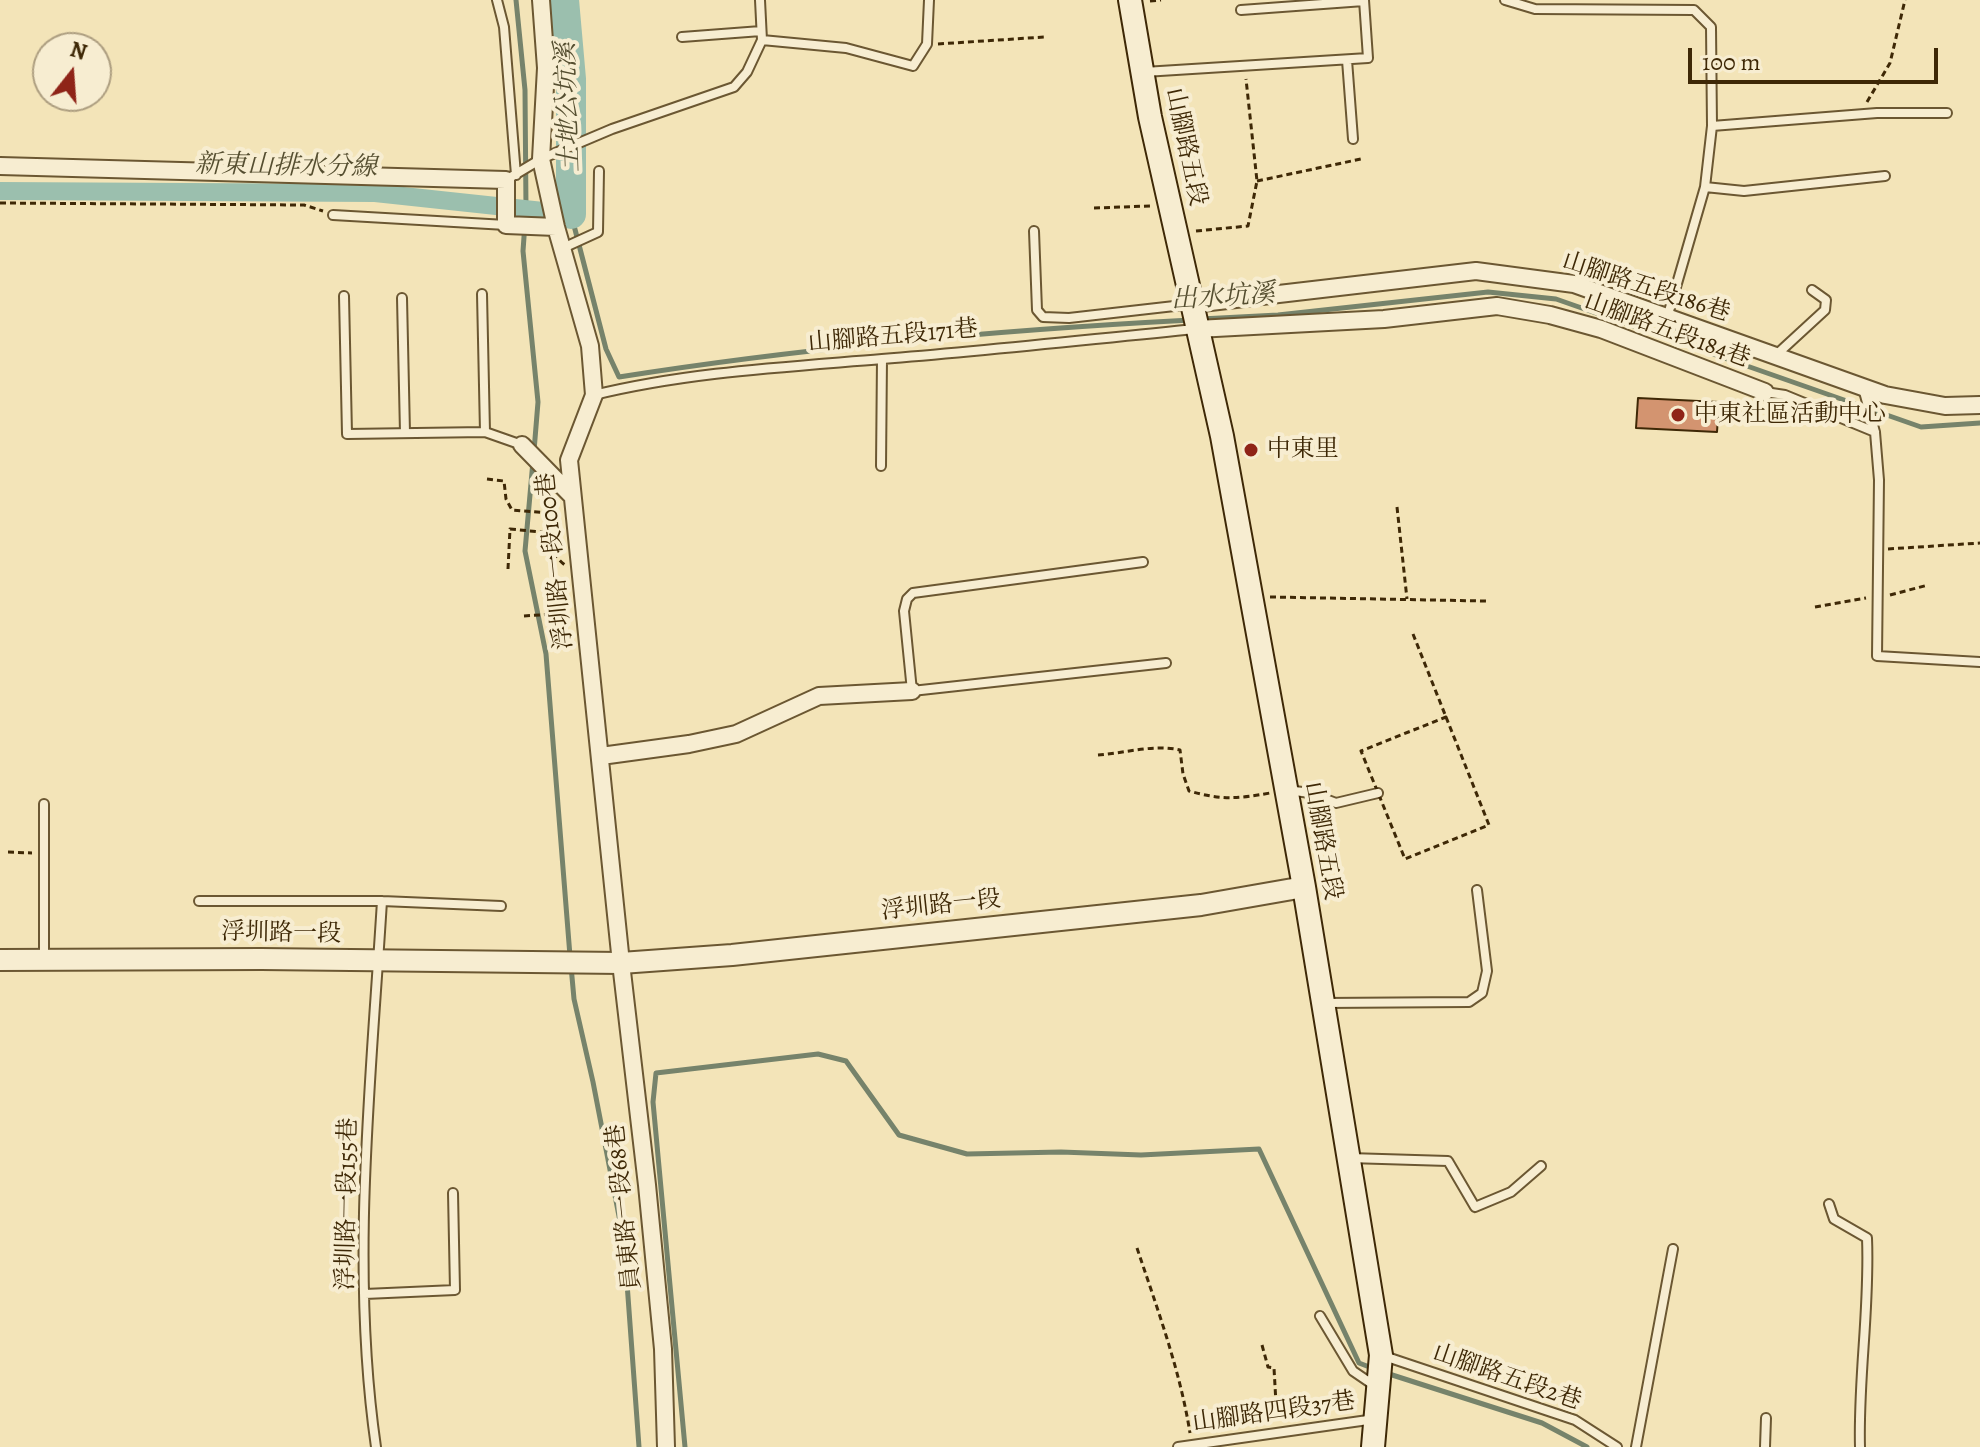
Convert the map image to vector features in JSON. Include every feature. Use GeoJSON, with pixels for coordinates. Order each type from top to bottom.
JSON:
{"type":"FeatureCollection","features":[{"type":"Feature","properties":{"kind":"main road","name":"山腳路五段"},"geometry":{"type":"LineString","coordinates":[[1130,0],[1170,205],[1222,436],[1304,887],[1381,1360],[1373,1447]]}},
{"type":"Feature","properties":{"kind":"street","name":"浮圳路一段100巷"},"geometry":{"type":"LineString","coordinates":[[541,0],[546,68],[541,159],[556,227],[590,346],[594,395],[569,460],[621,963]]}},
{"type":"Feature","properties":{"kind":"street"},"geometry":{"type":"LineString","coordinates":[[0,166],[511,178],[506,225],[556,227]]}},
{"type":"Feature","properties":{"kind":"street","name":"山腳路五段186巷"},"geometry":{"type":"LineString","coordinates":[[1193,304],[1476,271],[1514,274],[1574,284],[1885,395],[1945,406],[1980,405]]}},
{"type":"Feature","properties":{"kind":"street","name":"山腳路五段184巷"},"geometry":{"type":"LineString","coordinates":[[1197,329],[1384,319],[1497,306],[1550,315],[1601,329],[1765,392]]}},
{"type":"Feature","properties":{"kind":"street"},"geometry":{"type":"LineString","coordinates":[[522,445],[572,496]]}},
{"type":"Feature","properties":{"kind":"street"},"geometry":{"type":"LineString","coordinates":[[601,756],[736,734],[819,696],[912,691]]}},
{"type":"Feature","properties":{"kind":"street","name":"浮圳路一段"},"geometry":{"type":"LineString","coordinates":[[0,960],[621,963],[732,955],[1201,905],[1304,887]]}},
{"type":"Feature","properties":{"kind":"street","name":"員東路一段68巷"},"geometry":{"type":"LineString","coordinates":[[621,963],[662,1334],[666,1447]]}},
{"type":"Feature","properties":{"kind":"lane"},"geometry":{"type":"LineString","coordinates":[[497,0],[504,27],[511,178],[541,159],[589,139],[734,87],[747,72],[762,35],[760,0]]}},
{"type":"Feature","properties":{"kind":"lane"},"geometry":{"type":"LineString","coordinates":[[682,37],[762,35],[846,48],[913,66],[927,44],[929,0]]}},
{"type":"Feature","properties":{"kind":"lane"},"geometry":{"type":"LineString","coordinates":[[1143,72],[1368,58],[1364,0],[1241,10]]}},
{"type":"Feature","properties":{"kind":"lane"},"geometry":{"type":"LineString","coordinates":[[1505,0],[1535,9],[1694,10],[1711,27],[1712,126],[1705,187],[1666,318]]}},
{"type":"Feature","properties":{"kind":"lane"},"geometry":{"type":"LineString","coordinates":[[1347,60],[1353,139]]}},
{"type":"Feature","properties":{"kind":"lane"},"geometry":{"type":"LineString","coordinates":[[1712,126],[1858,115],[1947,113]]}},
{"type":"Feature","properties":{"kind":"lane"},"geometry":{"type":"LineString","coordinates":[[562,249],[598,232],[599,171]]}},
{"type":"Feature","properties":{"kind":"lane"},"geometry":{"type":"LineString","coordinates":[[1705,187],[1744,191],[1885,176]]}},
{"type":"Feature","properties":{"kind":"lane"},"geometry":{"type":"LineString","coordinates":[[333,215],[506,225]]}},
{"type":"Feature","properties":{"kind":"lane"},"geometry":{"type":"LineString","coordinates":[[1034,231],[1037,310],[1043,317],[1069,318],[1193,304]]}},
{"type":"Feature","properties":{"kind":"lane"},"geometry":{"type":"LineString","coordinates":[[1775,357],[1825,310],[1826,300],[1812,290]]}},
{"type":"Feature","properties":{"kind":"lane"},"geometry":{"type":"LineString","coordinates":[[482,294],[485,432]]}},
{"type":"Feature","properties":{"kind":"lane"},"geometry":{"type":"LineString","coordinates":[[344,296],[347,434],[485,432],[522,445]]}},
{"type":"Feature","properties":{"kind":"lane"},"geometry":{"type":"LineString","coordinates":[[402,298],[405,433]]}},
{"type":"Feature","properties":{"kind":"lane","name":"山腳路五段171巷"},"geometry":{"type":"LineString","coordinates":[[594,395],[632,386],[785,365],[882,359],[1197,329]]}},
{"type":"Feature","properties":{"kind":"lane"},"geometry":{"type":"LineString","coordinates":[[881,466],[882,359]]}},
{"type":"Feature","properties":{"kind":"lane"},"geometry":{"type":"LineString","coordinates":[[1862,388],[1875,432],[1879,480],[1877,656],[1980,662]]}},
{"type":"Feature","properties":{"kind":"lane","name":"山腳路五段184巷"},"geometry":{"type":"LineString","coordinates":[[1765,392],[1785,395],[1875,432]]}},
{"type":"Feature","properties":{"kind":"lane"},"geometry":{"type":"LineString","coordinates":[[1143,562],[913,593],[907,599],[904,611],[912,691],[1166,663]]}},
{"type":"Feature","properties":{"kind":"lane"},"geometry":{"type":"LineString","coordinates":[[1287,789],[1310,793],[1336,803],[1378,793]]}},
{"type":"Feature","properties":{"kind":"lane"},"geometry":{"type":"LineString","coordinates":[[44,804],[44,960]]}},
{"type":"Feature","properties":{"kind":"lane"},"geometry":{"type":"LineString","coordinates":[[1323,1003],[1469,1002],[1482,993],[1487,971],[1477,890]]}},
{"type":"Feature","properties":{"kind":"lane"},"geometry":{"type":"LineString","coordinates":[[199,901],[382,901],[501,906]]}},
{"type":"Feature","properties":{"kind":"lane","name":"浮圳路一段155巷"},"geometry":{"type":"LineString","coordinates":[[376,1447],[370,1404],[365,1294],[367,1170],[382,901]]}},
{"type":"Feature","properties":{"kind":"lane"},"geometry":{"type":"LineString","coordinates":[[1348,1158],[1448,1161],[1475,1207],[1511,1192],[1541,1166]]}},
{"type":"Feature","properties":{"kind":"lane"},"geometry":{"type":"LineString","coordinates":[[365,1294],[455,1290],[453,1193]]}},
{"type":"Feature","properties":{"kind":"lane"},"geometry":{"type":"LineString","coordinates":[[1829,1204],[1834,1219],[1867,1238],[1860,1447]]}},
{"type":"Feature","properties":{"kind":"lane"},"geometry":{"type":"LineString","coordinates":[[1636,1447],[1673,1249]]}},
{"type":"Feature","properties":{"kind":"lane"},"geometry":{"type":"LineString","coordinates":[[1320,1316],[1353,1371],[1379,1388]]}},
{"type":"Feature","properties":{"kind":"lane","name":"山腳路五段2巷"},"geometry":{"type":"LineString","coordinates":[[1381,1360],[1575,1420],[1617,1447]]}},
{"type":"Feature","properties":{"kind":"lane"},"geometry":{"type":"LineString","coordinates":[[1765,1447],[1766,1418]]}},
{"type":"Feature","properties":{"kind":"lane","name":"山腳路四段37巷"},"geometry":{"type":"LineString","coordinates":[[1178,1447],[1377,1419]]}},
{"type":"Feature","properties":{"kind":"path"},"geometry":{"type":"LineString","coordinates":[[1858,115],[1890,63],[1905,0]]}},
{"type":"Feature","properties":{"kind":"path"},"geometry":{"type":"LineString","coordinates":[[927,44],[1044,37]]}},
{"type":"Feature","properties":{"kind":"path"},"geometry":{"type":"LineString","coordinates":[[1177,233],[1248,226],[1257,181],[1244,67]]}},
{"type":"Feature","properties":{"kind":"path"},"geometry":{"type":"LineString","coordinates":[[1257,181],[1361,159]]}},
{"type":"Feature","properties":{"kind":"path"},"geometry":{"type":"LineString","coordinates":[[0,203],[304,205],[333,215]]}},
{"type":"Feature","properties":{"kind":"path"},"geometry":{"type":"LineString","coordinates":[[1094,208],[1170,205]]}},
{"type":"Feature","properties":{"kind":"path"},"geometry":{"type":"LineString","coordinates":[[487,479],[504,481],[506,499],[512,510],[549,513],[556,558],[580,571]]}},
{"type":"Feature","properties":{"kind":"path"},"geometry":{"type":"LineString","coordinates":[[1397,507],[1407,599]]}},
{"type":"Feature","properties":{"kind":"path"},"geometry":{"type":"LineString","coordinates":[[508,569],[510,529],[550,533]]}},
{"type":"Feature","properties":{"kind":"path"},"geometry":{"type":"LineString","coordinates":[[1877,550],[1980,543]]}},
{"type":"Feature","properties":{"kind":"path"},"geometry":{"type":"LineString","coordinates":[[1815,607],[1900,594],[1928,585]]}},
{"type":"Feature","properties":{"kind":"path"},"geometry":{"type":"LineString","coordinates":[[1251,597],[1486,601]]}},
{"type":"Feature","properties":{"kind":"path"},"geometry":{"type":"LineString","coordinates":[[524,616],[585,612]]}},
{"type":"Feature","properties":{"kind":"path"},"geometry":{"type":"LineString","coordinates":[[1413,634],[1489,825],[1405,859],[1361,751],[1446,717]]}},
{"type":"Feature","properties":{"kind":"path"},"geometry":{"type":"LineString","coordinates":[[1098,755],[1163,746],[1180,750],[1189,791],[1234,799],[1287,789]]}},
{"type":"Feature","properties":{"kind":"path"},"geometry":{"type":"LineString","coordinates":[[8,852],[45,854]]}},
{"type":"Feature","properties":{"kind":"path"},"geometry":{"type":"LineString","coordinates":[[1137,1248],[1186,1408],[1192,1444]]}},
{"type":"Feature","properties":{"kind":"path"},"geometry":{"type":"LineString","coordinates":[[1262,1345],[1268,1367],[1274,1368],[1277,1421],[1271,1435]]}},
{"type":"Feature","properties":{"kind":"building","name":"中東社區活動中心"},"geometry":{"type":"Polygon","coordinates":[[[1638,398],[1719,402],[1717,432],[1636,428],[1638,398]]]}},
{"type":"Feature","properties":{"kind":"waterway"},"geometry":{"type":"LineString","coordinates":[[516,0],[525,90],[526,209],[523,251],[538,402],[534,451]]}},
{"type":"Feature","properties":{"kind":"waterway","name":"土地公坑溪"},"geometry":{"type":"LineString","coordinates":[[564,0],[571,79],[571,214]]}},
{"type":"Feature","properties":{"kind":"waterway","name":"新東山排水分線"},"geometry":{"type":"LineString","coordinates":[[0,191],[375,193],[571,214]]}},
{"type":"Feature","properties":{"kind":"waterway","name":"出水坑溪"},"geometry":{"type":"LineString","coordinates":[[571,214],[606,349],[619,377],[904,341],[1191,320]]}},
{"type":"Feature","properties":{"kind":"waterway","name":"出水坑溪"},"geometry":{"type":"LineString","coordinates":[[1201,319],[1278,315],[1488,292],[1556,299],[1921,427],[1980,423]]}},
{"type":"Feature","properties":{"kind":"waterway"},"geometry":{"type":"LineString","coordinates":[[533,461],[525,551],[546,654],[570,956]]}},
{"type":"Feature","properties":{"kind":"waterway"},"geometry":{"type":"LineString","coordinates":[[571,966],[574,999],[624,1242],[639,1447]]}},
{"type":"Feature","properties":{"kind":"waterway"},"geometry":{"type":"LineString","coordinates":[[685,1447],[653,1102],[656,1073],[818,1054],[846,1061],[899,1135],[967,1154],[1061,1152],[1141,1155],[1259,1149],[1359,1363],[1372,1368]]}},
{"type":"Feature","properties":{"kind":"waterway"},"geometry":{"type":"LineString","coordinates":[[1386,1373],[1542,1423],[1587,1447]]}},
{"type":"Feature","properties":{"kind":"place","name":"中東社區活動中心"},"geometry":{"type":"Point","coordinates":[1678,415]}},
{"type":"Feature","properties":{"kind":"place","name":"中東里"},"geometry":{"type":"Point","coordinates":[1251,450]}}]}
